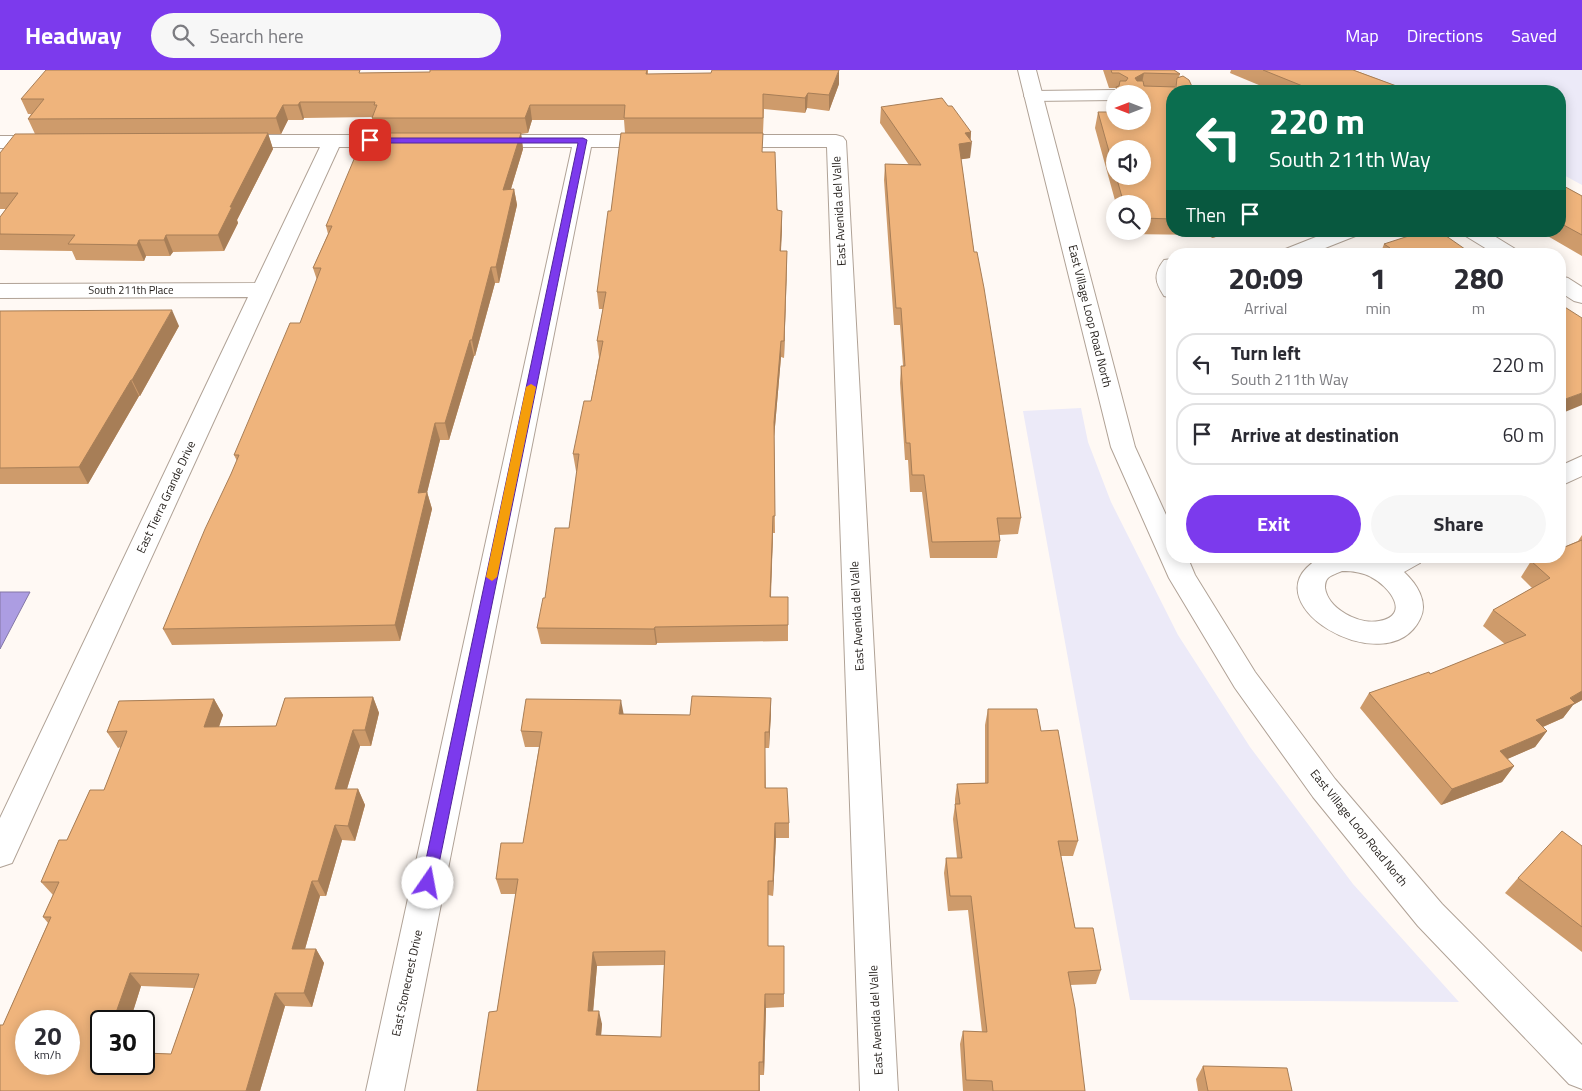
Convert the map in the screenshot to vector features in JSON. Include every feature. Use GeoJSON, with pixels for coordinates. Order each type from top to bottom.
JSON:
{"type":"FeatureCollection","features":[{"type":"Feature","properties":{"kind":"street","name":"East Village Loop Road North"},"geometry":{"type":"LineString","coordinates":[[1027,70],[1124,447],[1166,540]]}},
{"type":"Feature","properties":{"kind":"street"},"geometry":{"type":"LineString","coordinates":[[1033,96],[1106,95]]}},
{"type":"Feature","properties":{"kind":"street","name":"East Tierra Grande Drive"},"geometry":{"type":"LineString","coordinates":[[0,853],[332,140]]}},
{"type":"Feature","properties":{"kind":"street"},"geometry":{"type":"LineString","coordinates":[[215,141],[419,140]]}},
{"type":"Feature","properties":{"kind":"street"},"geometry":{"type":"LineString","coordinates":[[467,140],[680,141]]}},
{"type":"Feature","properties":{"kind":"street","name":"East Stonecrest Drive"},"geometry":{"type":"LineString","coordinates":[[385,1091],[583,140]]}},
{"type":"Feature","properties":{"kind":"street","name":"East Avenida del Valle"},"geometry":{"type":"LineString","coordinates":[[709,141],[836,141],[879,1091]]}},
{"type":"Feature","properties":{"kind":"street"},"geometry":{"type":"LineString","coordinates":[[0,142],[58,142]]}},
{"type":"Feature","properties":{"kind":"street"},"geometry":{"type":"LineString","coordinates":[[1306,248],[1335,237]]}},
{"type":"Feature","properties":{"kind":"street"},"geometry":{"type":"LineString","coordinates":[[1481,237],[1500,248]]}},
{"type":"Feature","properties":{"kind":"street"},"geometry":{"type":"LineString","coordinates":[[1566,287],[1582,296]]}},
{"type":"Feature","properties":{"kind":"street","name":"South 211th Place"},"geometry":{"type":"LineString","coordinates":[[0,291],[262,290]]}},
{"type":"Feature","properties":{"kind":"street"},"geometry":{"type":"LineString","coordinates":[[1566,473],[1582,465]]}},
{"type":"Feature","properties":{"kind":"street","name":"East Village Loop Road North"},"geometry":{"type":"LineString","coordinates":[[1176,563],[1183,578],[1245,680],[1324,788],[1430,915],[1582,1071]]}},
{"type":"Feature","properties":{"kind":"street"},"geometry":{"type":"LineString","coordinates":[[1383,571],[1397,563]]}},
{"type":"Feature","properties":{"kind":"shaded area"},"geometry":{"type":"Polygon","coordinates":[[[1356,70],[1582,70],[1582,185],[1566,176],[1566,85],[1392,85],[1356,70]]]}},
{"type":"Feature","properties":{"kind":"shaded area"},"geometry":{"type":"Polygon","coordinates":[[[1081,408],[1088,442],[1111,502],[1178,635],[1250,747],[1353,884],[1459,1002],[1130,1000],[1023,411],[1081,408]]]}},
{"type":"Feature","properties":{"kind":"shaded area"},"geometry":{"type":"Polygon","coordinates":[[[0,592],[30,592],[0,649],[0,592]]]}},
{"type":"Feature","properties":{"kind":"building"},"geometry":{"type":"Polygon","coordinates":[[[46,70],[360,70],[359,73],[430,72],[430,70],[647,70],[646,74],[711,73],[712,70],[839,70],[829,95],[808,93],[805,98],[763,94],[763,118],[624,118],[625,105],[530,105],[525,118],[372,118],[377,105],[374,105],[375,102],[300,102],[298,105],[283,105],[276,118],[28,119],[44,99],[21,99],[46,70]]]}},
{"type":"Feature","properties":{"kind":"building"},"geometry":{"type":"Polygon","coordinates":[[[1111,70],[1174,70],[1180,74],[1144,73],[1135,78],[1137,81],[1143,81],[1144,85],[1119,85],[1120,81],[1126,81],[1128,78],[1119,73],[1112,73],[1111,70]]]}},
{"type":"Feature","properties":{"kind":"building"},"geometry":{"type":"Polygon","coordinates":[[[1263,70],[1353,70],[1394,85],[1300,85],[1263,70]]]}},
{"type":"Feature","properties":{"kind":"building"},"geometry":{"type":"Polygon","coordinates":[[[1183,76],[1189,80],[1191,85],[1176,85],[1177,78],[1183,76]]]}},
{"type":"Feature","properties":{"kind":"building"},"geometry":{"type":"Polygon","coordinates":[[[1151,86],[1166,87],[1166,219],[1151,218],[1151,195],[1121,195],[1119,185],[1151,185],[1151,140],[1106,141],[1098,112],[1106,112],[1106,130],[1151,130],[1151,86]]]}},
{"type":"Feature","properties":{"kind":"building"},"geometry":{"type":"Polygon","coordinates":[[[942,98],[948,106],[952,106],[971,132],[965,133],[972,142],[959,144],[974,252],[977,252],[984,288],[1021,518],[997,518],[1000,541],[932,542],[924,475],[912,475],[910,443],[906,443],[901,366],[905,366],[901,308],[896,308],[885,164],[921,165],[881,107],[942,98]]]}},
{"type":"Feature","properties":{"kind":"building"},"geometry":{"type":"Polygon","coordinates":[[[268,133],[230,207],[232,207],[218,235],[166,235],[164,240],[139,240],[137,245],[68,244],[75,235],[0,234],[0,217],[18,193],[0,193],[0,153],[15,134],[268,133]]]}},
{"type":"Feature","properties":{"kind":"building"},"geometry":{"type":"Polygon","coordinates":[[[365,133],[521,133],[503,190],[514,189],[496,267],[491,267],[472,340],[470,340],[445,423],[435,423],[418,493],[427,492],[395,625],[163,629],[205,529],[239,455],[234,455],[290,323],[300,323],[321,268],[313,268],[332,226],[326,226],[365,133]]]}},
{"type":"Feature","properties":{"kind":"building"},"geometry":{"type":"Polygon","coordinates":[[[621,133],[763,133],[762,152],[775,152],[777,210],[782,211],[780,251],[787,251],[784,341],[781,341],[774,422],[775,516],[773,516],[770,597],[788,597],[788,625],[655,627],[654,629],[537,628],[543,598],[545,598],[555,528],[569,528],[579,454],[573,454],[584,401],[591,401],[603,341],[597,341],[606,292],[597,292],[608,211],[611,211],[621,133]]]}},
{"type":"Feature","properties":{"kind":"building"},"geometry":{"type":"Polygon","coordinates":[[[1566,187],[1582,196],[1582,235],[1566,226],[1566,187]]]}},
{"type":"Feature","properties":{"kind":"building"},"geometry":{"type":"Polygon","coordinates":[[[1406,237],[1448,237],[1463,248],[1390,248],[1384,244],[1406,237]]]}},
{"type":"Feature","properties":{"kind":"building"},"geometry":{"type":"Polygon","coordinates":[[[1566,308],[1582,318],[1582,393],[1566,399],[1566,308]]]}},
{"type":"Feature","properties":{"kind":"building"},"geometry":{"type":"Polygon","coordinates":[[[172,310],[79,467],[0,468],[0,311],[172,310]]]}},
{"type":"Feature","properties":{"kind":"building"},"geometry":{"type":"Polygon","coordinates":[[[1582,540],[1582,691],[1570,698],[1575,703],[1536,720],[1547,731],[1500,751],[1514,766],[1452,789],[1369,693],[1429,672],[1430,674],[1526,635],[1493,610],[1550,578],[1533,563],[1566,563],[1566,547],[1582,540]]]}},
{"type":"Feature","properties":{"kind":"building"},"geometry":{"type":"Polygon","coordinates":[[[692,696],[771,698],[769,732],[765,732],[765,788],[787,788],[789,823],[775,823],[773,881],[768,881],[768,946],[784,946],[784,994],[765,994],[763,1062],[759,1062],[759,1091],[477,1091],[489,1012],[497,1011],[518,879],[496,879],[501,843],[523,843],[542,732],[521,731],[526,699],[621,700],[619,714],[690,715],[692,696]],[[665,951],[593,952],[588,1011],[599,1011],[596,1035],[661,1037],[665,951]]]}},
{"type":"Feature","properties":{"kind":"building"},"geometry":{"type":"Polygon","coordinates":[[[373,697],[365,730],[353,730],[335,789],[358,789],[348,826],[335,825],[318,881],[312,881],[292,949],[316,949],[304,993],[275,993],[246,1091],[0,1091],[0,1025],[3,1025],[51,917],[43,917],[59,882],[41,882],[59,840],[67,840],[90,790],[104,790],[127,731],[107,732],[119,701],[214,699],[204,727],[276,726],[285,698],[373,697]]]}},
{"type":"Feature","properties":{"kind":"building"},"geometry":{"type":"Polygon","coordinates":[[[988,709],[1037,709],[1041,731],[1058,730],[1078,841],[1058,841],[1075,928],[1093,928],[1101,970],[1068,972],[1075,1008],[1085,1091],[993,1091],[992,1081],[966,1080],[963,1031],[987,1032],[971,896],[950,896],[946,858],[962,858],[955,804],[960,804],[957,784],[988,783],[988,709]]]}},
{"type":"Feature","properties":{"kind":"building"},"geometry":{"type":"Polygon","coordinates":[[[1562,831],[1582,846],[1582,927],[1518,878],[1562,831]]]}},
{"type":"Feature","properties":{"kind":"building"},"geometry":{"type":"Polygon","coordinates":[[[1203,1066],[1287,1068],[1292,1091],[1208,1091],[1203,1066]]]}},
{"type":"Feature","properties":{"kind":"slow traffic"},"geometry":{"type":"LineString","coordinates":[[492,577],[531,387]]}},
{"type":"Feature","properties":{"kind":"route"},"geometry":{"type":"LineString","coordinates":[[370,140],[583,140],[428,883]]}}]}
